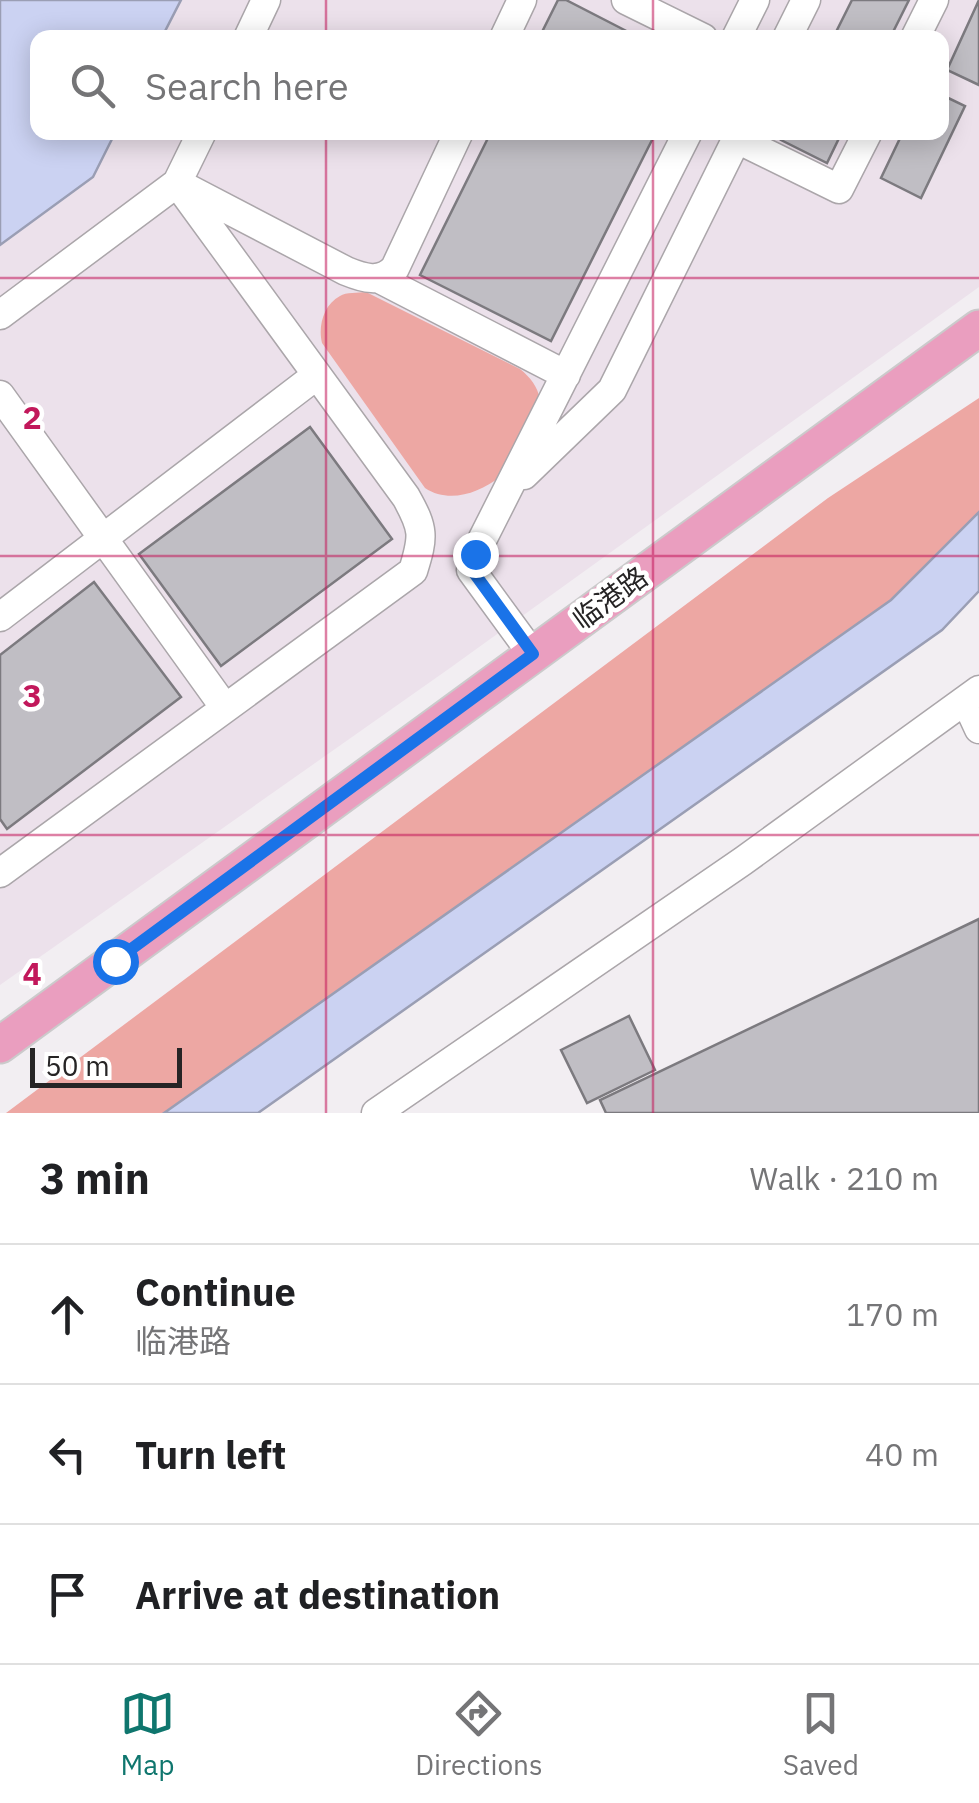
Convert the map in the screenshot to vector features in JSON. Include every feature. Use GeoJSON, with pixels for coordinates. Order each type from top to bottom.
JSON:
{"type":"FeatureCollection","features":[{"type":"Feature","properties":{"kind":"main road","name":"临港路"},"geometry":{"type":"LineString","coordinates":[[0,1045],[979,328]]}},
{"type":"Feature","properties":{"kind":"lane"},"geometry":{"type":"LineString","coordinates":[[252,30],[266,0]]}},
{"type":"Feature","properties":{"kind":"lane"},"geometry":{"type":"LineString","coordinates":[[508,30],[522,0]]}},
{"type":"Feature","properties":{"kind":"lane"},"geometry":{"type":"LineString","coordinates":[[626,0],[687,30]]}},
{"type":"Feature","properties":{"kind":"lane"},"geometry":{"type":"LineString","coordinates":[[740,30],[755,0]]}},
{"type":"Feature","properties":{"kind":"lane"},"geometry":{"type":"LineString","coordinates":[[792,30],[806,0]]}},
{"type":"Feature","properties":{"kind":"lane"},"geometry":{"type":"LineString","coordinates":[[919,30],[934,0]]}},
{"type":"Feature","properties":{"kind":"lane"},"geometry":{"type":"LineString","coordinates":[[0,314],[177,183],[198,140]]}},
{"type":"Feature","properties":{"kind":"lane"},"geometry":{"type":"LineString","coordinates":[[380,279],[395,268],[455,140]]}},
{"type":"Feature","properties":{"kind":"lane"},"geometry":{"type":"LineString","coordinates":[[533,654],[472,570],[480,542],[684,140]]}},
{"type":"Feature","properties":{"kind":"lane"},"geometry":{"type":"LineString","coordinates":[[505,493],[612,390],[736,140]]}},
{"type":"Feature","properties":{"kind":"lane"},"geometry":{"type":"LineString","coordinates":[[746,140],[840,189],[864,140]]}},
{"type":"Feature","properties":{"kind":"lane"},"geometry":{"type":"LineString","coordinates":[[177,183],[346,271],[380,279],[566,376]]}},
{"type":"Feature","properties":{"kind":"lane"},"geometry":{"type":"LineString","coordinates":[[0,874],[414,570],[420,548],[420,522],[406,497],[177,183]]}},
{"type":"Feature","properties":{"kind":"lane"},"geometry":{"type":"LineString","coordinates":[[0,617],[317,375]]}},
{"type":"Feature","properties":{"kind":"lane"},"geometry":{"type":"LineString","coordinates":[[0,395],[226,708]]}},
{"type":"Feature","properties":{"kind":"lane"},"geometry":{"type":"LineString","coordinates":[[376,1113],[743,861],[972,696],[979,729]]}},
{"type":"Feature","properties":{"kind":"shaded area"},"geometry":{"type":"Polygon","coordinates":[[[181,0],[979,0],[979,287],[450,668],[0,985],[0,245],[93,177],[112,140],[949,140],[949,30],[166,30],[181,0]]]}},
{"type":"Feature","properties":{"kind":"shaded area"},"geometry":{"type":"Polygon","coordinates":[[[366,292],[520,369],[537,390],[540,399],[512,467],[483,488],[454,496],[425,488],[322,343],[321,323],[329,305],[343,295],[366,292]]]}},
{"type":"Feature","properties":{"kind":"shaded area"},"geometry":{"type":"Polygon","coordinates":[[[979,398],[979,512],[891,600],[164,1113],[6,1113],[828,498],[979,398]]]}},
{"type":"Feature","properties":{"kind":"water"},"geometry":{"type":"Polygon","coordinates":[[[0,0],[181,0],[166,30],[30,30],[30,140],[112,140],[93,177],[0,245],[0,0]]]}},
{"type":"Feature","properties":{"kind":"water"},"geometry":{"type":"Polygon","coordinates":[[[979,512],[979,591],[942,630],[258,1113],[164,1113],[891,600],[979,512]]]}},
{"type":"Feature","properties":{"kind":"building"},"geometry":{"type":"Polygon","coordinates":[[[558,0],[566,0],[624,30],[543,30],[558,0]]]}},
{"type":"Feature","properties":{"kind":"building"},"geometry":{"type":"Polygon","coordinates":[[[852,0],[909,0],[894,30],[837,30],[852,0]]]}},
{"type":"Feature","properties":{"kind":"building"},"geometry":{"type":"Polygon","coordinates":[[[979,0],[979,85],[949,71],[979,0]]]}},
{"type":"Feature","properties":{"kind":"building"},"geometry":{"type":"Polygon","coordinates":[[[949,98],[965,106],[949,139],[949,98]]]}},
{"type":"Feature","properties":{"kind":"building"},"geometry":{"type":"Polygon","coordinates":[[[487,140],[652,140],[551,341],[420,275],[487,140]]]}},
{"type":"Feature","properties":{"kind":"building"},"geometry":{"type":"Polygon","coordinates":[[[781,140],[838,140],[827,163],[781,140]]]}},
{"type":"Feature","properties":{"kind":"building"},"geometry":{"type":"Polygon","coordinates":[[[899,140],[949,140],[921,198],[881,178],[899,140]]]}},
{"type":"Feature","properties":{"kind":"building"},"geometry":{"type":"Polygon","coordinates":[[[310,427],[392,539],[221,666],[139,554],[310,427]]]}},
{"type":"Feature","properties":{"kind":"building"},"geometry":{"type":"Polygon","coordinates":[[[94,582],[181,697],[7,829],[0,819],[0,655],[94,582]]]}},
{"type":"Feature","properties":{"kind":"building"},"geometry":{"type":"Polygon","coordinates":[[[979,919],[979,1113],[606,1113],[600,1100],[979,919]]]}},
{"type":"Feature","properties":{"kind":"building"},"geometry":{"type":"Polygon","coordinates":[[[629,1016],[655,1070],[587,1103],[561,1050],[629,1016]]]}},
{"type":"Feature","properties":{"kind":"route"},"geometry":{"type":"LineString","coordinates":[[115,961],[533,654],[472,570],[475,554]]}}]}
